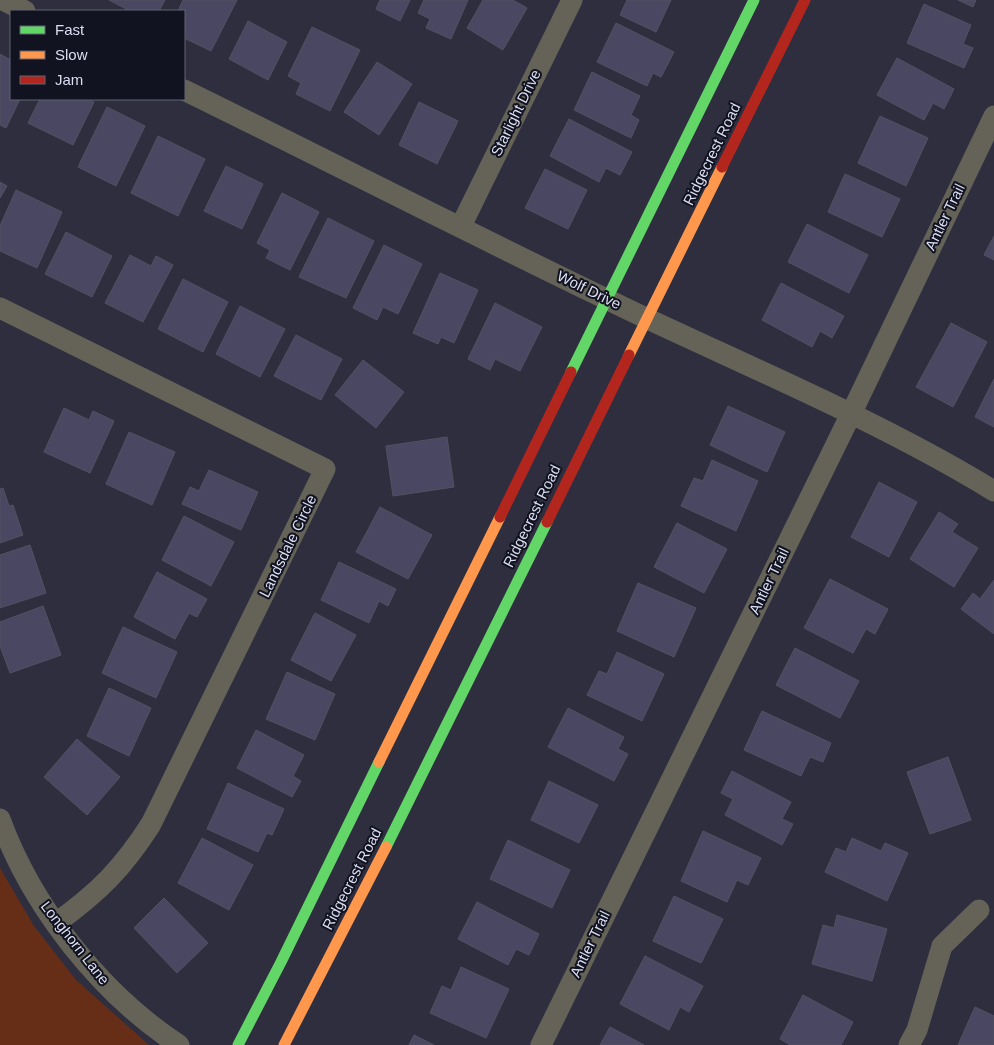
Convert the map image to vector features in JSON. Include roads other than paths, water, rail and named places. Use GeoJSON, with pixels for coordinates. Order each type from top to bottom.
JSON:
{"type":"FeatureCollection","features":[{"type":"Feature","properties":{"kind":"main road","name":"Ridgecrest Road"},"geometry":{"type":"LineString","coordinates":[[238,1045],[281,962],[754,0]]}},
{"type":"Feature","properties":{"kind":"main road","name":"Ridgecrest Road"},"geometry":{"type":"LineString","coordinates":[[284,1045],[365,887],[805,0]]}},
{"type":"Feature","properties":{"kind":"street"},"geometry":{"type":"LineString","coordinates":[[3,0],[23,10]]}},
{"type":"Feature","properties":{"kind":"street","name":"Starlight Drive"},"geometry":{"type":"LineString","coordinates":[[460,226],[572,0]]}},
{"type":"Feature","properties":{"kind":"street","name":"Wolf Drive"},"geometry":{"type":"LineString","coordinates":[[185,90],[607,299],[851,414],[944,461],[994,491]]}},
{"type":"Feature","properties":{"kind":"street","name":"Antler Trail"},"geometry":{"type":"LineString","coordinates":[[541,1045],[991,128]]}},
{"type":"Feature","properties":{"kind":"street","name":"Landsdale Circle"},"geometry":{"type":"LineString","coordinates":[[0,308],[325,469],[151,824],[113,876],[78,907],[56,923]]}},
{"type":"Feature","properties":{"kind":"street","name":"Longhorn Lane"},"geometry":{"type":"LineString","coordinates":[[0,819],[19,862],[56,923],[91,967],[123,1001],[154,1028],[179,1045]]}},
{"type":"Feature","properties":{"kind":"street"},"geometry":{"type":"LineString","coordinates":[[909,1045],[917,1030],[942,946],[979,910]]}}]}
